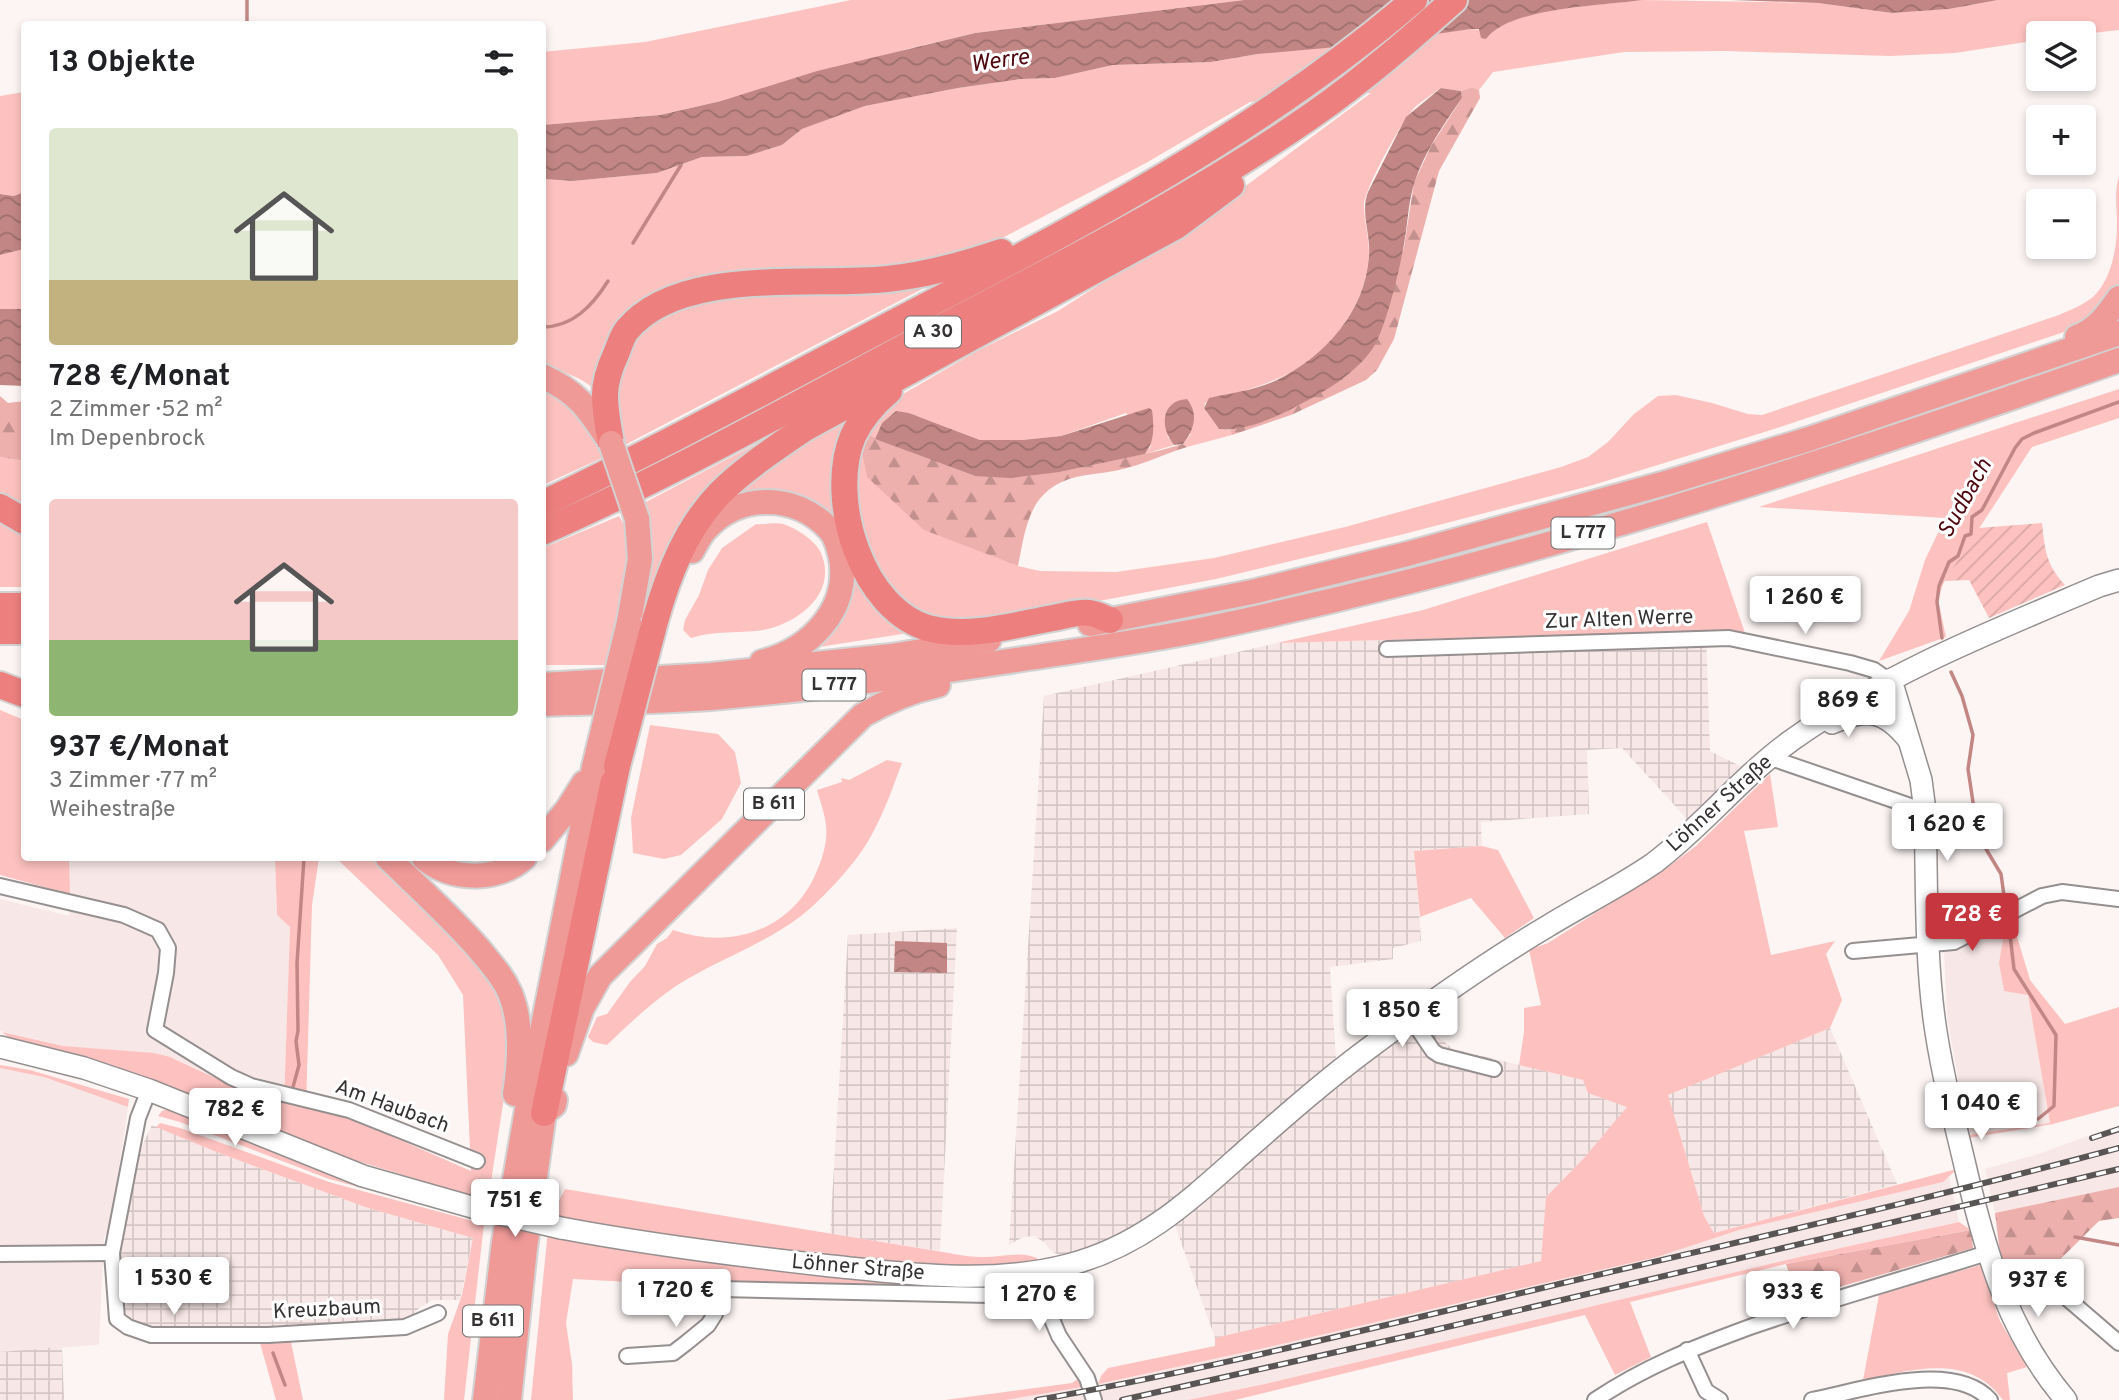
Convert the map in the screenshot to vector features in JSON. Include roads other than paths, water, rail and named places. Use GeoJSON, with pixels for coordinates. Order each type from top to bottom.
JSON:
{"type":"FeatureCollection","features":[{"type":"Feature","properties":{"kind":"highway","name":"A 30"},"geometry":{"type":"LineString","coordinates":[[546,502],[736,408],[1158,182],[1329,70],[1415,0]]}},
{"type":"Feature","properties":{"kind":"highway","name":"A 30"},"geometry":{"type":"LineString","coordinates":[[546,530],[620,498],[1045,272],[1220,175],[1313,114],[1377,67],[1454,0]]}},
{"type":"Feature","properties":{"kind":"highway"},"geometry":{"type":"LineString","coordinates":[[642,621],[664,589],[682,545],[720,493],[757,461],[805,428],[1176,226],[1308,131],[1313,114]]}},
{"type":"Feature","properties":{"kind":"highway"},"geometry":{"type":"LineString","coordinates":[[544,1113],[606,767],[642,621],[637,519],[611,443],[605,394],[608,372],[626,331],[656,305],[702,289],[769,283],[886,279],[953,268],[1004,251],[1130,187],[1158,182]]}},
{"type":"Feature","properties":{"kind":"highway","name":"L 777"},"geometry":{"type":"LineString","coordinates":[[1999,375],[2027,356],[2086,334],[2104,320],[2119,298]]}},
{"type":"Feature","properties":{"kind":"highway","name":"L 777"},"geometry":{"type":"LineString","coordinates":[[546,699],[711,675],[891,656],[1110,620],[1252,592],[1407,554],[1630,493],[1810,439],[2119,332]]}},
{"type":"Feature","properties":{"kind":"highway"},"geometry":{"type":"LineString","coordinates":[[978,335],[969,346],[887,392],[865,416],[853,437],[844,484],[847,518],[872,585],[888,604],[910,621],[930,629],[976,631],[1088,612],[1110,620]]}},
{"type":"Feature","properties":{"kind":"highway","name":"L 777"},"geometry":{"type":"LineString","coordinates":[[546,699],[718,698],[890,680],[1121,645],[1206,629],[1384,589],[1671,509],[1956,418],[2119,360]]}},
{"type":"Feature","properties":{"kind":"highway"},"geometry":{"type":"LineString","coordinates":[[546,378],[564,385],[592,412],[611,443]]}},
{"type":"Feature","properties":{"kind":"highway"},"geometry":{"type":"LineString","coordinates":[[642,621],[705,530],[729,510],[761,500],[783,502],[807,512],[831,530],[844,573],[838,602],[818,632],[791,650],[767,660],[711,675]]}},
{"type":"Feature","properties":{"kind":"highway"},"geometry":{"type":"LineString","coordinates":[[0,507],[21,519]]}},
{"type":"Feature","properties":{"kind":"highway"},"geometry":{"type":"LineString","coordinates":[[0,606],[21,606]]}},
{"type":"Feature","properties":{"kind":"highway"},"geometry":{"type":"LineString","coordinates":[[0,631],[21,631]]}},
{"type":"Feature","properties":{"kind":"highway","name":"B 611"},"geometry":{"type":"LineString","coordinates":[[509,1400],[525,1248],[544,1113],[554,1105],[568,1047],[582,1007],[600,976],[863,715],[886,702],[917,690],[1085,659],[1121,645]]}},
{"type":"Feature","properties":{"kind":"highway"},"geometry":{"type":"LineString","coordinates":[[0,685],[21,693]]}},
{"type":"Feature","properties":{"kind":"highway"},"geometry":{"type":"LineString","coordinates":[[546,835],[606,767]]}},
{"type":"Feature","properties":{"kind":"highway","name":"B 611"},"geometry":{"type":"LineString","coordinates":[[485,1400],[504,1241],[531,1087],[606,767]]}},
{"type":"Feature","properties":{"kind":"highway","name":"B 611"},"geometry":{"type":"LineString","coordinates":[[390,861],[462,930],[498,971],[516,1010],[519,1041],[517,1079],[499,1189],[504,1241]]}},
{"type":"Feature","properties":{"kind":"highway"},"geometry":{"type":"LineString","coordinates":[[427,861],[433,866],[454,873],[483,876],[516,866],[521,861]]}},
{"type":"Feature","properties":{"kind":"main road","name":"Löhner Straße"},"geometry":{"type":"LineString","coordinates":[[0,1047],[84,1068],[149,1090],[363,1177],[561,1228],[648,1244],[918,1275],[982,1276],[1048,1270],[1109,1252],[1138,1238],[1169,1217],[1315,1090],[1410,1017],[1516,946],[1651,864],[1690,833],[1789,742],[1888,680],[1927,660],[2099,586],[2119,580]]}},
{"type":"Feature","properties":{"kind":"main road"},"geometry":{"type":"LineString","coordinates":[[1888,680],[1921,780],[1925,811],[1933,1012],[1939,1050],[1987,1253],[2008,1307],[2029,1347],[2066,1400]]}},
{"type":"Feature","properties":{"kind":"main road"},"geometry":{"type":"LineString","coordinates":[[1789,742],[1850,715],[1866,713],[1888,718],[1911,743]]}},
{"type":"Feature","properties":{"kind":"street","name":"Zur Alten Werre"},"geometry":{"type":"LineString","coordinates":[[1387,649],[1729,638],[1850,663],[1874,670],[1888,680]]}},
{"type":"Feature","properties":{"kind":"street"},"geometry":{"type":"LineString","coordinates":[[1771,758],[1925,811]]}},
{"type":"Feature","properties":{"kind":"street","name":"Am Haubach"},"geometry":{"type":"LineString","coordinates":[[0,886],[124,915],[158,930],[168,948],[155,1030],[231,1077],[251,1086],[349,1110],[477,1161]]}},
{"type":"Feature","properties":{"kind":"street"},"geometry":{"type":"LineString","coordinates":[[1853,951],[1954,942],[2042,896],[2062,892],[2119,899]]}},
{"type":"Feature","properties":{"kind":"street"},"geometry":{"type":"LineString","coordinates":[[1410,1017],[1433,1051],[1439,1055],[1494,1069]]}},
{"type":"Feature","properties":{"kind":"street","name":"Kreuzbaum"},"geometry":{"type":"LineString","coordinates":[[149,1090],[138,1118],[112,1253],[117,1319],[128,1327],[151,1335],[268,1335],[405,1327],[438,1314]]}},
{"type":"Feature","properties":{"kind":"street"},"geometry":{"type":"LineString","coordinates":[[0,1254],[112,1253]]}},
{"type":"Feature","properties":{"kind":"street"},"geometry":{"type":"LineString","coordinates":[[1595,1400],[1630,1377],[1687,1350],[1806,1308],[1987,1253]]}},
{"type":"Feature","properties":{"kind":"street"},"geometry":{"type":"LineString","coordinates":[[1048,1270],[1048,1310],[1059,1336],[1087,1378],[1094,1400]]}},
{"type":"Feature","properties":{"kind":"street"},"geometry":{"type":"LineString","coordinates":[[2054,1287],[2119,1343]]}},
{"type":"Feature","properties":{"kind":"street"},"geometry":{"type":"LineString","coordinates":[[678,1288],[990,1295],[1032,1309],[1048,1310]]}},
{"type":"Feature","properties":{"kind":"street"},"geometry":{"type":"LineString","coordinates":[[627,1356],[673,1353],[680,1348],[708,1325],[715,1314],[719,1290]]}},
{"type":"Feature","properties":{"kind":"street"},"geometry":{"type":"LineString","coordinates":[[1687,1350],[1706,1391],[1720,1400]]}},
{"type":"Feature","properties":{"kind":"street"},"geometry":{"type":"LineString","coordinates":[[1812,1400],[1922,1378],[1954,1380],[1982,1391],[1990,1400]]}},
{"type":"Feature","properties":{"kind":"water","name":"Werre"},"geometry":{"type":"Polygon","coordinates":[[[1244,0],[1642,0],[1535,14],[1498,28],[1486,39],[1481,38],[1479,29],[1471,29],[1211,62],[1113,65],[1055,78],[1021,79],[958,88],[865,106],[802,129],[782,145],[747,156],[702,157],[657,173],[573,181],[546,179],[546,125],[660,115],[721,101],[817,71],[975,33],[1244,0]]]}},
{"type":"Feature","properties":{"kind":"water"},"geometry":{"type":"Polygon","coordinates":[[[1731,0],[1998,0],[1949,9],[1892,13],[1818,3],[1731,0]]]}},
{"type":"Feature","properties":{"kind":"water"},"geometry":{"type":"Polygon","coordinates":[[[1441,88],[1461,91],[1462,98],[1430,148],[1415,181],[1387,316],[1371,351],[1346,376],[1306,402],[1258,423],[1219,429],[1204,408],[1209,398],[1261,386],[1295,370],[1326,345],[1351,314],[1360,296],[1369,256],[1365,216],[1368,192],[1406,117],[1441,88]]]}},
{"type":"Feature","properties":{"kind":"water"},"geometry":{"type":"Polygon","coordinates":[[[21,193],[21,250],[0,255],[0,194],[14,196],[21,193]]]}},
{"type":"Feature","properties":{"kind":"water"},"geometry":{"type":"Polygon","coordinates":[[[0,309],[21,309],[21,386],[0,385],[0,309]]]}},
{"type":"Feature","properties":{"kind":"water"},"geometry":{"type":"Polygon","coordinates":[[[1187,399],[1193,410],[1194,422],[1183,444],[1174,445],[1166,431],[1165,416],[1172,405],[1187,399]]]}},
{"type":"Feature","properties":{"kind":"water"},"geometry":{"type":"Polygon","coordinates":[[[1149,408],[1152,410],[1153,433],[1145,454],[1060,472],[1010,478],[975,476],[875,439],[882,423],[896,411],[909,413],[980,440],[1022,440],[1061,436],[1149,408]]]}},
{"type":"Feature","properties":{"kind":"water"},"geometry":{"type":"Polygon","coordinates":[[[895,941],[947,943],[947,973],[894,972],[895,941]]]}},
{"type":"Feature","properties":{"kind":"waterway"},"geometry":{"type":"LineString","coordinates":[[247,0],[247,21]]}},
{"type":"Feature","properties":{"kind":"waterway"},"geometry":{"type":"LineString","coordinates":[[633,243],[681,165]]}},
{"type":"Feature","properties":{"kind":"waterway"},"geometry":{"type":"LineString","coordinates":[[546,327],[573,319],[589,306],[608,281]]}},
{"type":"Feature","properties":{"kind":"waterway","name":"Sudbach"},"geometry":{"type":"LineString","coordinates":[[1942,638],[1937,602],[1939,586],[1949,562],[1958,556],[1965,536],[1971,534],[1972,517],[1982,510],[2015,448],[2022,439],[2034,433],[2119,402]]}},
{"type":"Feature","properties":{"kind":"waterway","name":"Sudbach"},"geometry":{"type":"LineString","coordinates":[[1951,672],[1962,696],[1973,735],[1968,769],[1976,822],[1986,849],[2001,874],[2006,910]]}},
{"type":"Feature","properties":{"kind":"waterway"},"geometry":{"type":"LineString","coordinates":[[293,1087],[299,1065],[296,1041],[297,963],[304,861]]}},
{"type":"Feature","properties":{"kind":"waterway","name":"Sudbach"},"geometry":{"type":"LineString","coordinates":[[2008,918],[2014,969],[2056,1035],[2054,1106],[2038,1119]]}},
{"type":"Feature","properties":{"kind":"waterway","name":"Sudbach"},"geometry":{"type":"LineString","coordinates":[[2075,1237],[2119,1245]]}},
{"type":"Feature","properties":{"kind":"waterway"},"geometry":{"type":"LineString","coordinates":[[273,1353],[285,1385]]}},
{"type":"Feature","properties":{"kind":"railway"},"geometry":{"type":"LineString","coordinates":[[2092,1138],[2119,1129]]}},
{"type":"Feature","properties":{"kind":"railway"},"geometry":{"type":"LineString","coordinates":[[1037,1400],[1226,1362],[1351,1333],[1902,1203],[2119,1148]]}},
{"type":"Feature","properties":{"kind":"railway"},"geometry":{"type":"LineString","coordinates":[[1122,1400],[1426,1332],[2119,1169]]}}]}
